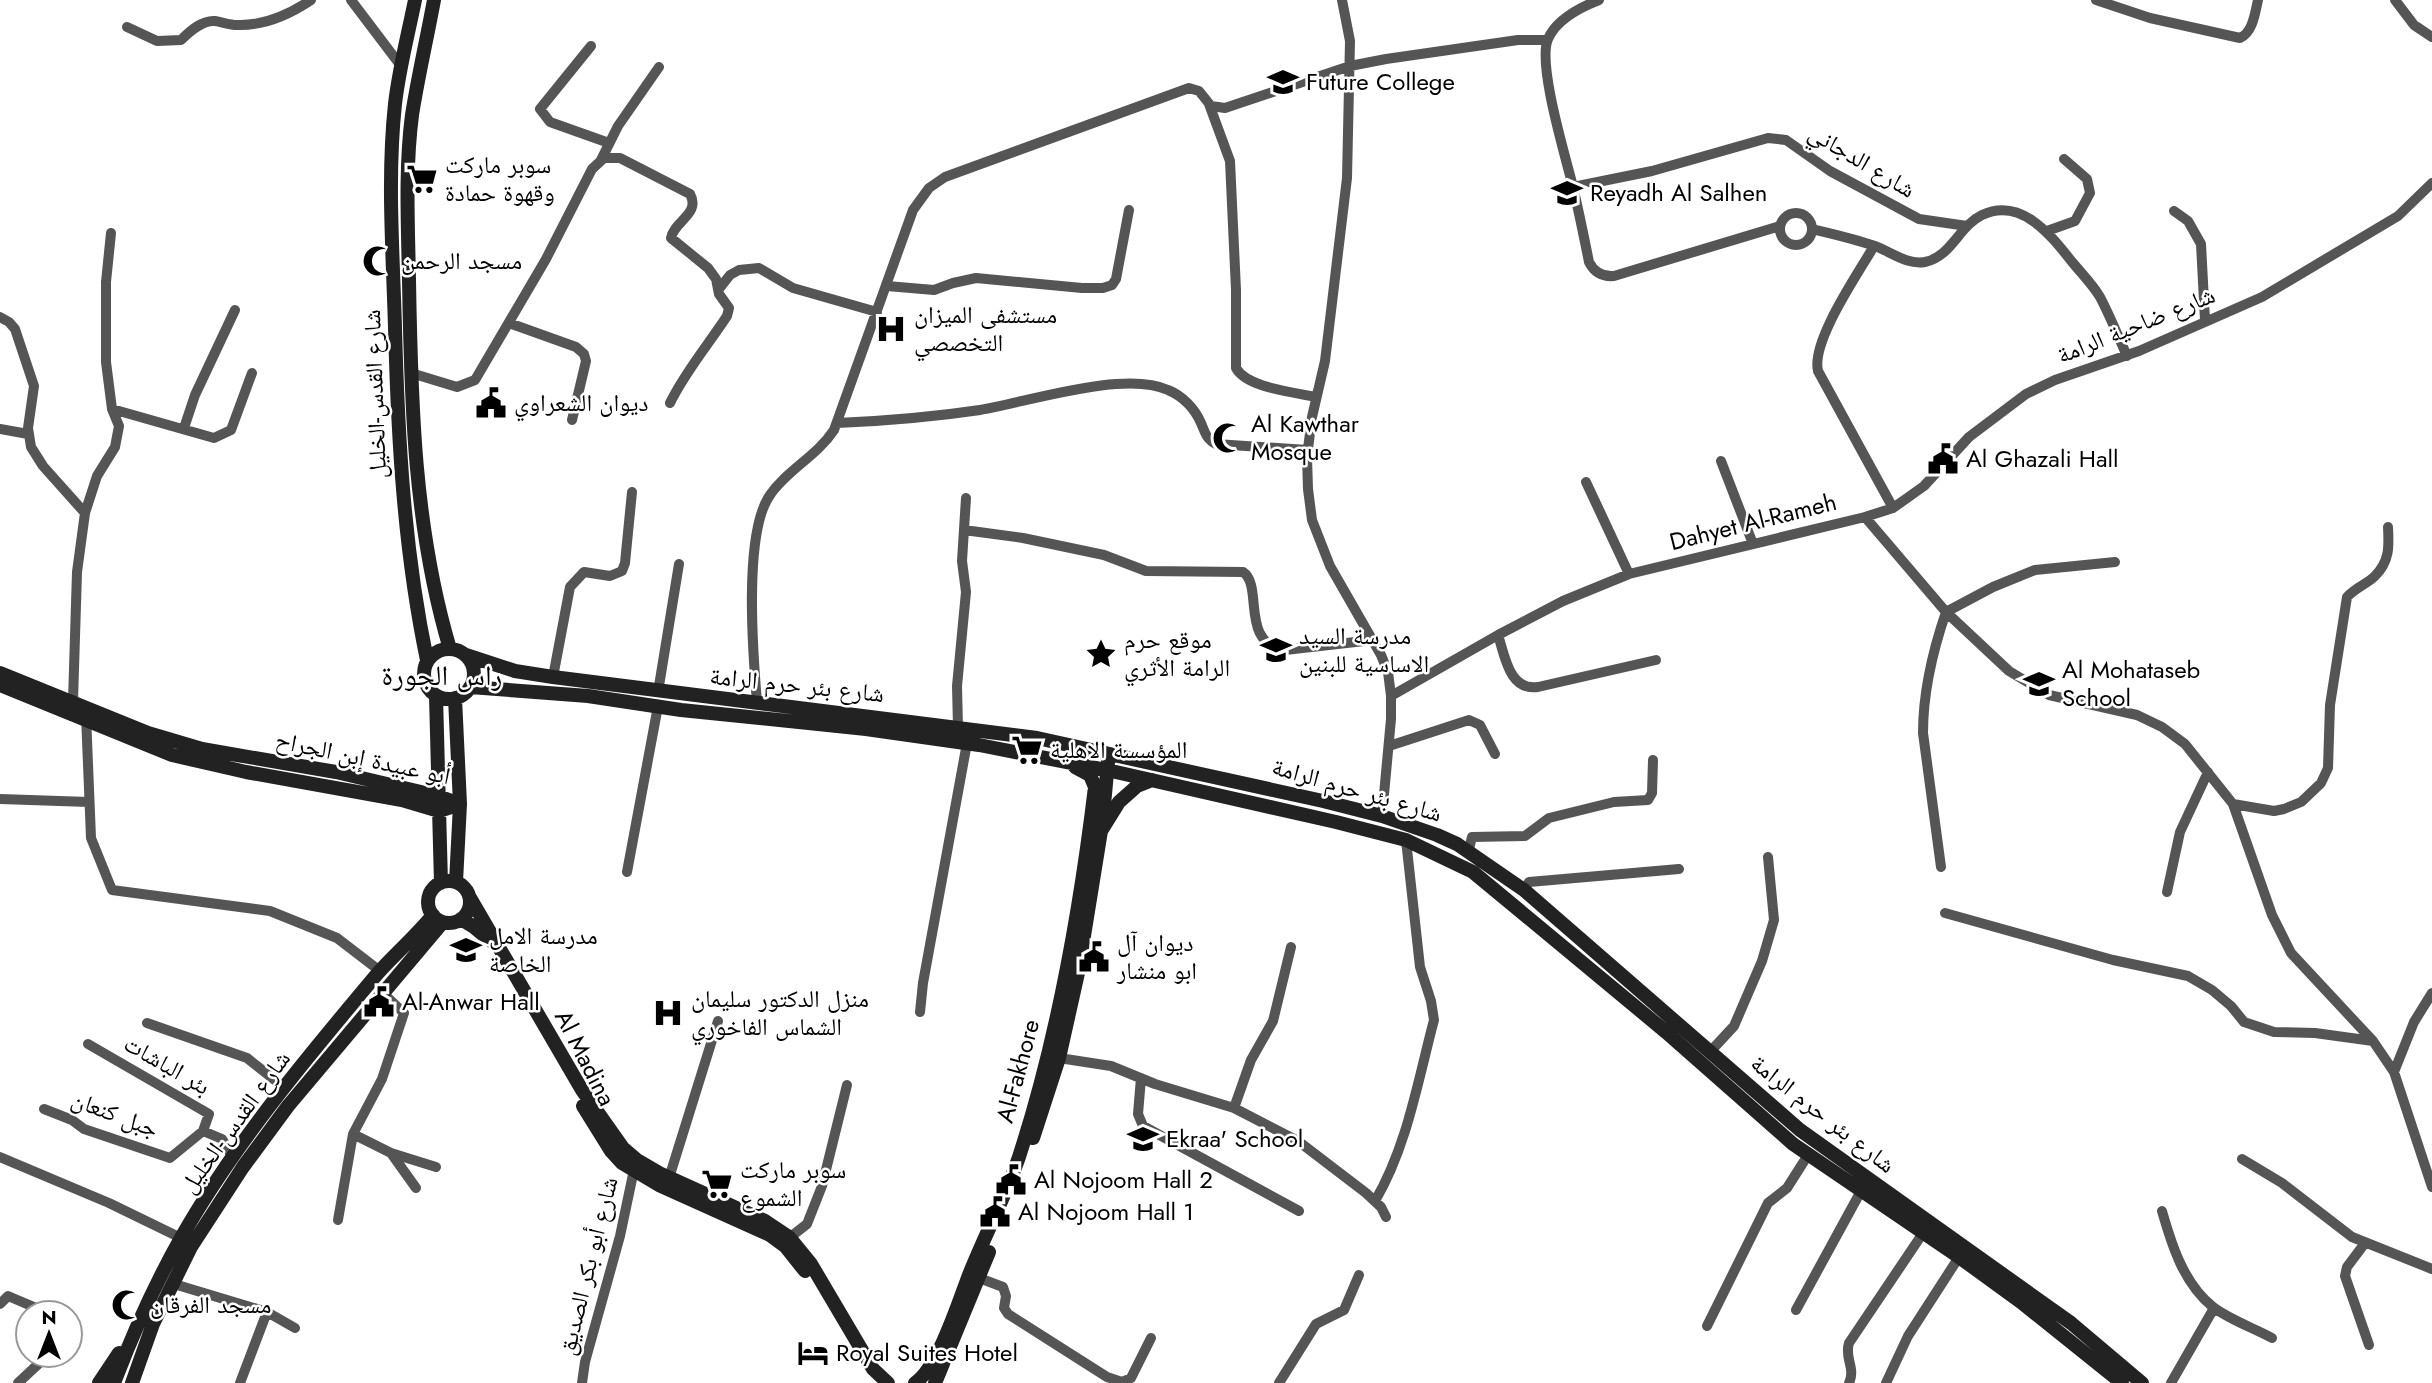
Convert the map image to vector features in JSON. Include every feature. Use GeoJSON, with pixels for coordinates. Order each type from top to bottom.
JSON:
{"type":"FeatureCollection","features":[{"type":"Feature","properties":{"kind":"main road","name":"شارع القدس-الخليل"},"geometry":{"type":"LineString","coordinates":[[415,0],[401,65],[392,152],[400,480],[417,611],[427,660]]}},
{"type":"Feature","properties":{"kind":"main road","name":"شارع القدس-الخليل"},"geometry":{"type":"LineString","coordinates":[[434,0],[412,116],[408,169],[411,373],[417,477],[426,545],[438,608],[450,649]]}},
{"type":"Feature","properties":{"kind":"main road"},"geometry":{"type":"LineString","coordinates":[[436,696],[455,698],[470,687],[474,670],[466,655],[450,649],[438,651],[427,660],[423,676],[425,684],[436,696],[438,796],[448,882]]}},
{"type":"Feature","properties":{"kind":"main road","name":"شارع بئر حرم الرامة"},"geometry":{"type":"LineString","coordinates":[[466,655],[515,671],[658,699],[967,743],[1068,762],[1406,840],[1473,872],[1655,1023],[1793,1144],[2021,1302],[2122,1383]]}},
{"type":"Feature","properties":{"kind":"main road","name":"أبو عبيدة إبن الجراح"},"geometry":{"type":"LineString","coordinates":[[0,673],[81,709],[172,755],[246,772],[402,800],[439,811],[460,804]]}},
{"type":"Feature","properties":{"kind":"main road","name":"أبو عبيدة إبن الجراح"},"geometry":{"type":"LineString","coordinates":[[0,685],[202,749],[336,772],[438,796],[460,804]]}},
{"type":"Feature","properties":{"kind":"main road","name":"شارع بئر حرم الرامة"},"geometry":{"type":"LineString","coordinates":[[470,687],[588,696],[757,702],[1037,738],[1382,816],[1437,835],[1457,844],[1524,890],[1709,1053],[1800,1129],[2071,1323],[2142,1383]]}},
{"type":"Feature","properties":{"kind":"main road"},"geometry":{"type":"LineString","coordinates":[[448,882],[460,804],[455,698]]}},
{"type":"Feature","properties":{"kind":"main road"},"geometry":{"type":"LineString","coordinates":[[1101,831],[1109,753]]}},
{"type":"Feature","properties":{"kind":"main road"},"geometry":{"type":"LineString","coordinates":[[1068,762],[1090,775],[1094,781],[1107,770]]}},
{"type":"Feature","properties":{"kind":"main road","name":"Al-Fakhore"},"geometry":{"type":"LineString","coordinates":[[935,1383],[1026,1162],[1059,1058],[1078,973],[1101,831],[1119,802],[1136,786],[1152,780]]}},
{"type":"Feature","properties":{"kind":"main road","name":"Al-Fakhore"},"geometry":{"type":"LineString","coordinates":[[915,1383],[930,1366],[952,1319],[1018,1158],[1048,1054],[1066,970],[1090,828],[1094,781]]}},
{"type":"Feature","properties":{"kind":"main road"},"geometry":{"type":"LineString","coordinates":[[469,896],[469,909],[461,919],[449,923],[438,919],[428,903],[431,891],[448,882],[462,885],[469,896],[509,964]]}},
{"type":"Feature","properties":{"kind":"main road","name":"شارع القدس-الخليل"},"geometry":{"type":"LineString","coordinates":[[114,1383],[142,1316],[181,1238],[233,1158],[285,1088],[380,971],[438,919]]}},
{"type":"Feature","properties":{"kind":"main road","name":"شارع القدس-الخليل"},"geometry":{"type":"LineString","coordinates":[[132,1383],[153,1324],[191,1247],[243,1167],[288,1105],[384,994],[438,919]]}},
{"type":"Feature","properties":{"kind":"main road"},"geometry":{"type":"LineString","coordinates":[[461,919],[488,937],[509,964]]}},
{"type":"Feature","properties":{"kind":"main road","name":"Al Madina"},"geometry":{"type":"LineString","coordinates":[[509,964],[597,1112],[635,1166],[659,1185],[786,1240],[871,1383]]}},
{"type":"Feature","properties":{"kind":"main road","name":"Al Madina"},"geometry":{"type":"LineString","coordinates":[[635,1166],[669,1178],[765,1221],[811,1264],[873,1369],[888,1383]]}},
{"type":"Feature","properties":{"kind":"main road"},"geometry":{"type":"LineString","coordinates":[[99,1383],[142,1316]]}},
{"type":"Feature","properties":{"kind":"street"},"geometry":{"type":"LineString","coordinates":[[127,27],[157,41],[181,40],[194,28],[211,21],[237,25],[263,22],[291,13],[311,0]]}},
{"type":"Feature","properties":{"kind":"street"},"geometry":{"type":"LineString","coordinates":[[351,0],[401,65]]}},
{"type":"Feature","properties":{"kind":"street"},"geometry":{"type":"LineString","coordinates":[[1342,0],[1350,41],[1347,178],[1325,361],[1308,450],[1308,489],[1312,520],[1330,566],[1373,640],[1388,672],[1391,696],[1389,746],[1382,816]]}},
{"type":"Feature","properties":{"kind":"street"},"geometry":{"type":"LineString","coordinates":[[1599,0],[1576,10],[1557,27],[1547,40],[1546,63],[1555,122],[1573,187],[1589,262],[1595,271],[1606,276],[1662,263],[1780,226]]}},
{"type":"Feature","properties":{"kind":"street"},"geometry":{"type":"LineString","coordinates":[[2096,0],[2150,18],[2240,38],[2250,29],[2259,0]]}},
{"type":"Feature","properties":{"kind":"street"},"geometry":{"type":"LineString","coordinates":[[2395,0],[2414,26],[2432,37]]}},
{"type":"Feature","properties":{"kind":"street"},"geometry":{"type":"LineString","coordinates":[[1209,104],[1227,108],[1350,66],[1386,59],[1518,40],[1547,40]]}},
{"type":"Feature","properties":{"kind":"street"},"geometry":{"type":"LineString","coordinates":[[591,46],[540,109],[550,122],[608,143]]}},
{"type":"Feature","properties":{"kind":"street"},"geometry":{"type":"LineString","coordinates":[[411,373],[457,387],[470,383],[482,372],[546,259],[592,169],[601,160],[608,143],[659,67]]}},
{"type":"Feature","properties":{"kind":"street"},"geometry":{"type":"LineString","coordinates":[[757,702],[752,638],[758,519],[772,492],[825,442],[837,424],[913,210],[923,194],[937,182],[1187,89],[1199,91],[1209,104],[1230,161],[1237,290],[1236,368],[1243,378],[1252,383],[1316,397]]}},
{"type":"Feature","properties":{"kind":"street","name":"شارع الدجاني"},"geometry":{"type":"LineString","coordinates":[[1573,187],[1652,171],[1769,138],[1781,138],[1791,142],[1830,171],[1919,219],[1967,226]]}},
{"type":"Feature","properties":{"kind":"street"},"geometry":{"type":"LineString","coordinates":[[601,160],[620,158],[690,194],[692,208],[671,237],[708,268],[716,279],[719,294],[728,306],[728,313],[679,384],[670,403]]}},
{"type":"Feature","properties":{"kind":"street"},"geometry":{"type":"LineString","coordinates":[[2047,231],[2075,221],[2090,192],[2087,179],[2064,159]]}},
{"type":"Feature","properties":{"kind":"street","name":"شارع ضاحية الرامة"},"geometry":{"type":"LineString","coordinates":[[1866,517],[1893,508],[1924,486],[1969,438],[2026,394],[2056,380],[2127,356],[2262,297],[2398,216],[2432,183]]}},
{"type":"Feature","properties":{"kind":"street"},"geometry":{"type":"LineString","coordinates":[[887,286],[934,290],[976,278],[1082,289],[1107,287],[1116,277],[1129,210]]}},
{"type":"Feature","properties":{"kind":"street"},"geometry":{"type":"LineString","coordinates":[[1812,229],[1874,246],[1906,260],[1926,261],[1945,252],[1967,226],[1989,212],[2004,210],[2023,215],[2047,231],[2099,295],[2127,356]]}},
{"type":"Feature","properties":{"kind":"street"},"geometry":{"type":"LineString","coordinates":[[2174,211],[2188,221],[2201,244],[2206,320]]}},
{"type":"Feature","properties":{"kind":"street"},"geometry":{"type":"LineString","coordinates":[[1795,213],[1805,215],[1812,223],[1812,234],[1805,243],[1795,245],[1785,241],[1780,226],[1785,217],[1795,213]]}},
{"type":"Feature","properties":{"kind":"street"},"geometry":{"type":"LineString","coordinates":[[111,233],[106,282],[106,362],[112,409],[119,426],[116,443],[97,476],[85,513],[77,572],[81,709],[91,838],[112,890],[270,911],[337,938],[380,971]]}},
{"type":"Feature","properties":{"kind":"street"},"geometry":{"type":"LineString","coordinates":[[1874,246],[1828,327],[1818,350],[1816,363],[1893,508]]}},
{"type":"Feature","properties":{"kind":"street"},"geometry":{"type":"LineString","coordinates":[[719,289],[730,275],[739,270],[758,268],[793,288],[877,312]]}},
{"type":"Feature","properties":{"kind":"street"},"geometry":{"type":"LineString","coordinates":[[184,428],[195,395],[235,310]]}},
{"type":"Feature","properties":{"kind":"street"},"geometry":{"type":"LineString","coordinates":[[0,317],[15,328],[34,386],[29,434],[31,447],[38,461],[85,513]]}},
{"type":"Feature","properties":{"kind":"street"},"geometry":{"type":"LineString","coordinates":[[509,323],[576,347],[584,354],[586,365],[572,420]]}},
{"type":"Feature","properties":{"kind":"street"},"geometry":{"type":"LineString","coordinates":[[112,409],[214,438],[231,430],[252,373]]}},
{"type":"Feature","properties":{"kind":"street"},"geometry":{"type":"LineString","coordinates":[[837,424],[901,420],[981,410],[1067,391],[1141,383],[1160,386],[1182,398],[1197,415],[1208,439],[1216,444],[1308,450]]}},
{"type":"Feature","properties":{"kind":"street"},"geometry":{"type":"LineString","coordinates":[[0,429],[29,434]]}},
{"type":"Feature","properties":{"kind":"street"},"geometry":{"type":"LineString","coordinates":[[1721,461],[1754,544]]}},
{"type":"Feature","properties":{"kind":"street"},"geometry":{"type":"LineString","coordinates":[[1586,482],[1629,574]]}},
{"type":"Feature","properties":{"kind":"street"},"geometry":{"type":"LineString","coordinates":[[553,677],[570,587],[584,572],[610,576],[621,571],[625,562],[632,492]]}},
{"type":"Feature","properties":{"kind":"street"},"geometry":{"type":"LineString","coordinates":[[958,727],[957,687],[967,592],[962,567],[965,498]]}},
{"type":"Feature","properties":{"kind":"street","name":"Dahyet Al-Rameh"},"geometry":{"type":"LineString","coordinates":[[1391,696],[1563,601],[1629,574],[1866,517],[1946,612],[2009,671],[2049,695],[2137,715],[2162,727],[2185,744],[2233,804],[2272,915],[2291,953],[2373,1041],[2394,1072],[2432,1187]]}},
{"type":"Feature","properties":{"kind":"street"},"geometry":{"type":"LineString","coordinates":[[2233,804],[2274,811],[2284,809],[2308,796],[2325,775],[2328,768],[2330,705],[2347,597],[2356,587],[2374,577],[2389,555],[2388,527]]}},
{"type":"Feature","properties":{"kind":"street"},"geometry":{"type":"LineString","coordinates":[[964,530],[1023,538],[1104,555],[1146,571],[1243,572],[1250,578],[1255,620],[1259,631],[1277,649],[1373,640]]}},
{"type":"Feature","properties":{"kind":"street"},"geometry":{"type":"LineString","coordinates":[[1941,867],[1923,733],[1923,711],[1946,612],[1993,586],[2035,570],[2115,562]]}},
{"type":"Feature","properties":{"kind":"street"},"geometry":{"type":"LineString","coordinates":[[627,872],[679,564]]}},
{"type":"Feature","properties":{"kind":"street"},"geometry":{"type":"LineString","coordinates":[[1498,635],[1512,676],[1529,687],[1656,660]]}},
{"type":"Feature","properties":{"kind":"street"},"geometry":{"type":"LineString","coordinates":[[1389,746],[1469,720],[1480,725],[1495,754]]}},
{"type":"Feature","properties":{"kind":"street"},"geometry":{"type":"LineString","coordinates":[[920,1012],[967,743]]}},
{"type":"Feature","properties":{"kind":"street"},"geometry":{"type":"LineString","coordinates":[[1468,853],[1472,837],[1525,836],[1549,818],[1614,802],[1648,800],[1652,793],[1653,760]]}},
{"type":"Feature","properties":{"kind":"street"},"geometry":{"type":"LineString","coordinates":[[2167,892],[2179,832],[2208,772]]}},
{"type":"Feature","properties":{"kind":"street"},"geometry":{"type":"LineString","coordinates":[[0,800],[89,802]]}},
{"type":"Feature","properties":{"kind":"street"},"geometry":{"type":"LineString","coordinates":[[1375,1201],[1388,1179],[1402,1140],[1434,1020],[1420,967],[1406,840]]}},
{"type":"Feature","properties":{"kind":"street"},"geometry":{"type":"LineString","coordinates":[[1709,1053],[1734,1026],[1765,951],[1774,920],[1768,858]]}},
{"type":"Feature","properties":{"kind":"street"},"geometry":{"type":"LineString","coordinates":[[1524,890],[1529,882],[1679,869]]}},
{"type":"Feature","properties":{"kind":"street"},"geometry":{"type":"LineString","coordinates":[[1945,913],[2113,960],[2189,976],[2212,990],[2231,1006],[2244,1022],[2274,1032],[2315,1033],[2373,1041]]}},
{"type":"Feature","properties":{"kind":"street"},"geometry":{"type":"LineString","coordinates":[[1234,1108],[1251,1060],[1273,1021],[1290,947]]}},
{"type":"Feature","properties":{"kind":"street"},"geometry":{"type":"LineString","coordinates":[[2394,1072],[2414,1022],[2432,993]]}},
{"type":"Feature","properties":{"kind":"street"},"geometry":{"type":"LineString","coordinates":[[338,1220],[353,1134],[382,1079],[404,1013],[384,994]]}},
{"type":"Feature","properties":{"kind":"street"},"geometry":{"type":"LineString","coordinates":[[669,1178],[718,1021]]}},
{"type":"Feature","properties":{"kind":"street"},"geometry":{"type":"LineString","coordinates":[[147,1023],[247,1058],[285,1088]]}},
{"type":"Feature","properties":{"kind":"street","name":"بئر الباشات"},"geometry":{"type":"LineString","coordinates":[[88,1044],[209,1114],[203,1131]]}},
{"type":"Feature","properties":{"kind":"street"},"geometry":{"type":"LineString","coordinates":[[1059,1058],[1111,1066],[1234,1108],[1298,1141],[1375,1201],[1386,1217]]}},
{"type":"Feature","properties":{"kind":"street"},"geometry":{"type":"LineString","coordinates":[[1141,1078],[1138,1114],[1143,1126],[1299,1211]]}},
{"type":"Feature","properties":{"kind":"street"},"geometry":{"type":"LineString","coordinates":[[786,1240],[807,1224],[817,1199],[847,1086]]}},
{"type":"Feature","properties":{"kind":"street","name":"جبل كنعان"},"geometry":{"type":"LineString","coordinates":[[44,1109],[72,1120],[84,1129],[170,1158],[203,1131]]}},
{"type":"Feature","properties":{"kind":"street"},"geometry":{"type":"LineString","coordinates":[[203,1131],[222,1139],[233,1158]]}},
{"type":"Feature","properties":{"kind":"street"},"geometry":{"type":"LineString","coordinates":[[353,1134],[391,1153],[436,1167]]}},
{"type":"Feature","properties":{"kind":"street"},"geometry":{"type":"LineString","coordinates":[[391,1153],[416,1188]]}},
{"type":"Feature","properties":{"kind":"street"},"geometry":{"type":"LineString","coordinates":[[1707,1326],[1768,1203],[1787,1188],[1808,1155]]}},
{"type":"Feature","properties":{"kind":"street"},"geometry":{"type":"LineString","coordinates":[[0,1157],[109,1203],[181,1238]]}},
{"type":"Feature","properties":{"kind":"street"},"geometry":{"type":"LineString","coordinates":[[2242,1159],[2282,1183],[2352,1237],[2432,1269]]}},
{"type":"Feature","properties":{"kind":"street","name":"شارع أبو بكر الصديق"},"geometry":{"type":"LineString","coordinates":[[582,1383],[585,1362],[620,1237],[635,1166]]}},
{"type":"Feature","properties":{"kind":"street"},"geometry":{"type":"LineString","coordinates":[[1796,1310],[1861,1191]]}},
{"type":"Feature","properties":{"kind":"street"},"geometry":{"type":"LineString","coordinates":[[2162,1211],[2172,1246],[2192,1284],[2214,1308],[2272,1338]]}},
{"type":"Feature","properties":{"kind":"street"},"geometry":{"type":"LineString","coordinates":[[1849,1383],[1853,1373],[1847,1356],[1849,1343],[1923,1233]]}},
{"type":"Feature","properties":{"kind":"street"},"geometry":{"type":"LineString","coordinates":[[2365,1243],[2347,1267],[2344,1276],[2369,1345]]}},
{"type":"Feature","properties":{"kind":"street"},"geometry":{"type":"LineString","coordinates":[[1886,1383],[1908,1336],[1959,1257]]}},
{"type":"Feature","properties":{"kind":"street"},"geometry":{"type":"LineString","coordinates":[[1279,1383],[1316,1324],[1345,1310],[1359,1275]]}},
{"type":"Feature","properties":{"kind":"street"},"geometry":{"type":"LineString","coordinates":[[979,1278],[1003,1287],[1006,1296],[1004,1308],[1008,1314],[1107,1377],[1122,1381],[1131,1378],[1151,1338]]}},
{"type":"Feature","properties":{"kind":"street"},"geometry":{"type":"LineString","coordinates":[[174,1284],[267,1312],[295,1328]]}},
{"type":"Feature","properties":{"kind":"street"},"geometry":{"type":"LineString","coordinates":[[0,1304],[8,1296],[15,1299]]}},
{"type":"Feature","properties":{"kind":"street"},"geometry":{"type":"LineString","coordinates":[[2171,1383],[2214,1308]]}},
{"type":"Feature","properties":{"kind":"street"},"geometry":{"type":"LineString","coordinates":[[240,1383],[267,1312]]}},
{"type":"Feature","properties":{"kind":"street"},"geometry":{"type":"LineString","coordinates":[[18,1383],[33,1369]]}},
{"type":"Feature","properties":{"kind":"place","name":"Future College"},"geometry":{"type":"Point","coordinates":[1283,82]}},
{"type":"Feature","properties":{"kind":"place","name":"سوبر ماركت وقهوة حمادة"},"geometry":{"type":"Point","coordinates":[422,179]}},
{"type":"Feature","properties":{"kind":"place","name":"Reyadh Al Salhen"},"geometry":{"type":"Point","coordinates":[1567,193]}},
{"type":"Feature","properties":{"kind":"place","name":"مسجد الرحمن"},"geometry":{"type":"Point","coordinates":[378,261]}},
{"type":"Feature","properties":{"kind":"place","name":"مستشفى الميزان التخصصي"},"geometry":{"type":"Point","coordinates":[891,329]}},
{"type":"Feature","properties":{"kind":"place","name":"ديوان الشعراوي"},"geometry":{"type":"Point","coordinates":[491,403]}},
{"type":"Feature","properties":{"kind":"place","name":"Al Kawthar Mosque"},"geometry":{"type":"Point","coordinates":[1228,438]}},
{"type":"Feature","properties":{"kind":"place","name":"Al Ghazali Hall"},"geometry":{"type":"Point","coordinates":[1943,459]}},
{"type":"Feature","properties":{"kind":"place","name":"مدرسة السيد الاساسية للبنين"},"geometry":{"type":"Point","coordinates":[1276,650]}},
{"type":"Feature","properties":{"kind":"place","name":"موقع حرم الرامة الأثري"},"geometry":{"type":"Point","coordinates":[1101,654]}},
{"type":"Feature","properties":{"kind":"place","name":"Al Mohataseb School"},"geometry":{"type":"Point","coordinates":[2039,684]}},
{"type":"Feature","properties":{"kind":"place","name":"المؤسسة الاهلية"},"geometry":{"type":"Point","coordinates":[1027,750]}},
{"type":"Feature","properties":{"kind":"place","name":"مدرسة الامل الخاصة"},"geometry":{"type":"Point","coordinates":[466,950]}},
{"type":"Feature","properties":{"kind":"place","name":"ديوان آل ابو منشار"},"geometry":{"type":"Point","coordinates":[1094,957]}},
{"type":"Feature","properties":{"kind":"place","name":"Al-Anwar Hall"},"geometry":{"type":"Point","coordinates":[379,1002]}},
{"type":"Feature","properties":{"kind":"place","name":"منزل الدكتور سليمان الشماس الفاخوري"},"geometry":{"type":"Point","coordinates":[668,1013]}},
{"type":"Feature","properties":{"kind":"place","name":"Ekraa' School"},"geometry":{"type":"Point","coordinates":[1143,1139]}},
{"type":"Feature","properties":{"kind":"place","name":"Al Nojoom Hall 2"},"geometry":{"type":"Point","coordinates":[1011,1180]}},
{"type":"Feature","properties":{"kind":"place","name":"سوبر ماركت الشموع"},"geometry":{"type":"Point","coordinates":[717,1184]}},
{"type":"Feature","properties":{"kind":"place","name":"Al Nojoom Hall 1"},"geometry":{"type":"Point","coordinates":[995,1212]}},
{"type":"Feature","properties":{"kind":"place","name":"مسجد الفرقان"},"geometry":{"type":"Point","coordinates":[127,1305]}},
{"type":"Feature","properties":{"kind":"place","name":"Royal Suites Hotel"},"geometry":{"type":"Point","coordinates":[813,1353]}},
{"type":"Feature","properties":{"kind":"district","name":"راس الجورة"},"geometry":{"type":"Point","coordinates":[442,675]}}]}
